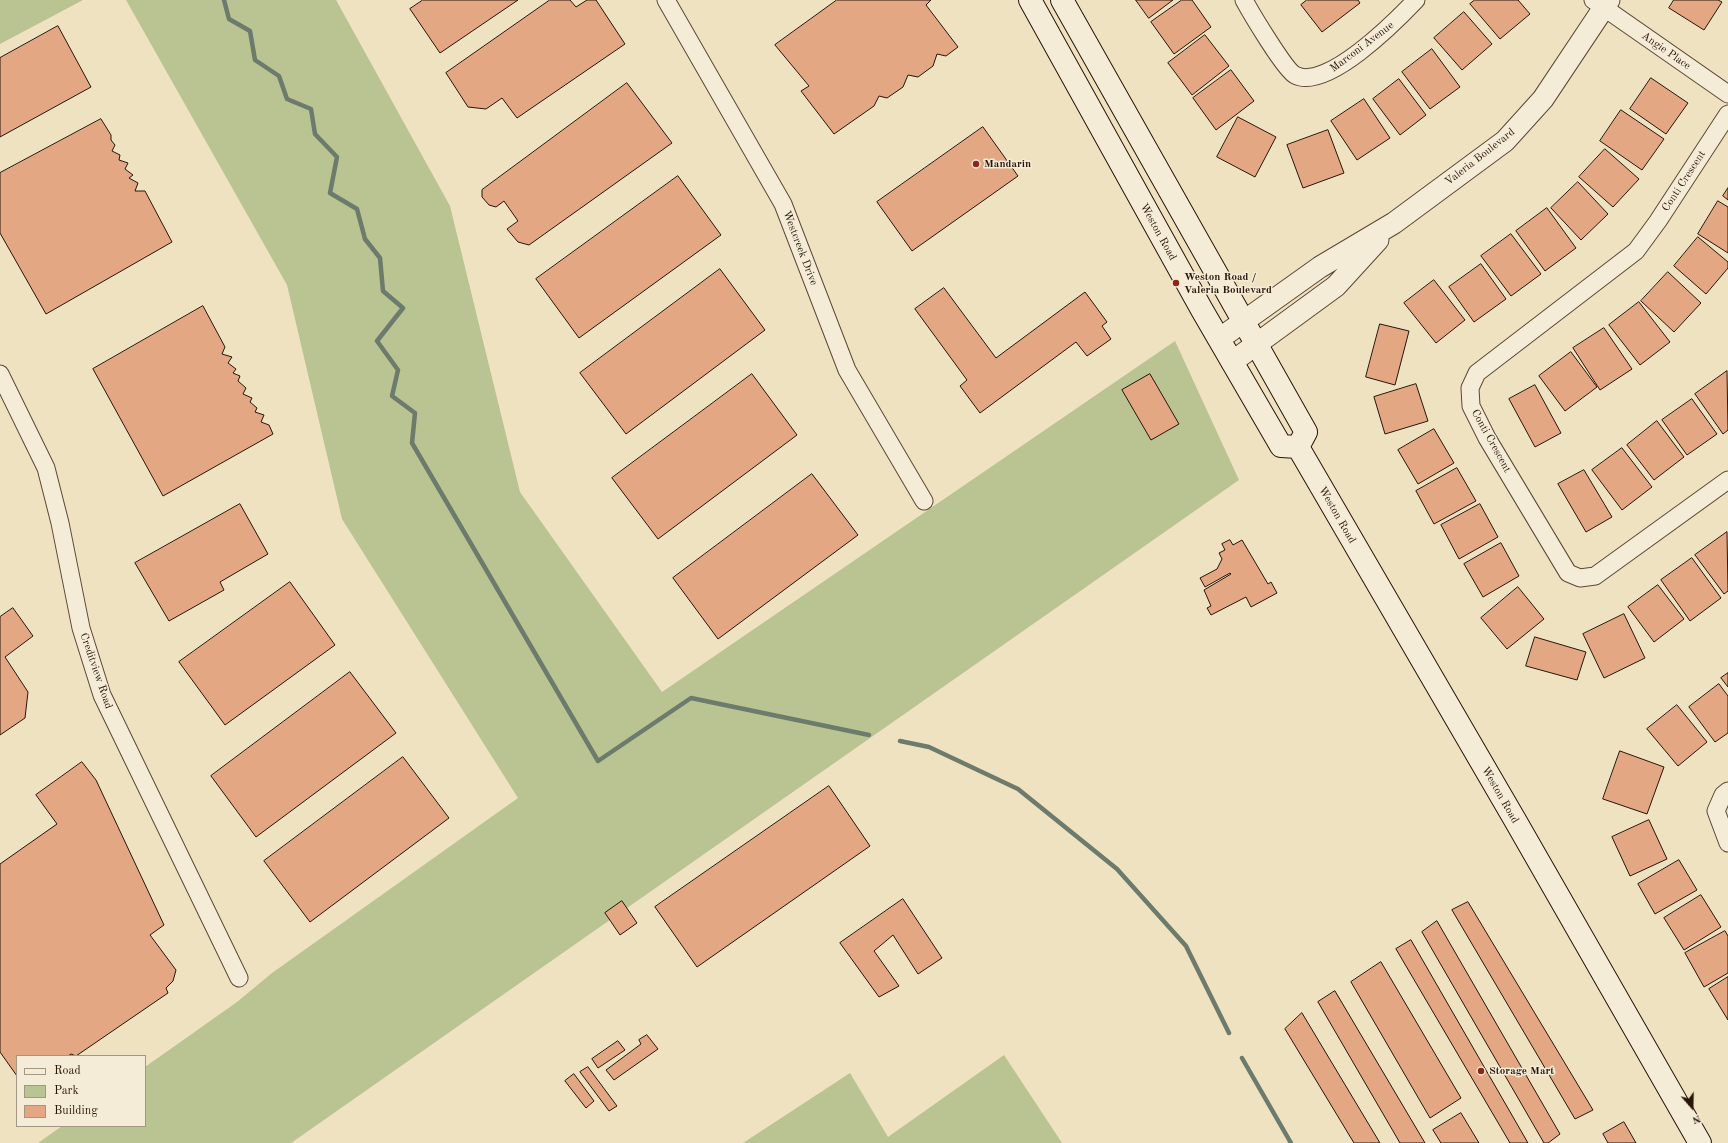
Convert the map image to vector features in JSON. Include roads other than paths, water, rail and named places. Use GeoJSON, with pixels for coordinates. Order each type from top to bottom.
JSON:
{"type":"FeatureCollection","features":[{"type":"Feature","properties":{"kind":"main road","name":"Weston Road"},"geometry":{"type":"LineString","coordinates":[[1030,0],[1219,339],[1281,446],[1298,448],[1515,820],[1700,1143]]}},
{"type":"Feature","properties":{"kind":"main road"},"geometry":{"type":"LineString","coordinates":[[1062,0],[1255,345],[1306,432],[1298,448]]}},
{"type":"Feature","properties":{"kind":"street","name":"Westcreek Drive"},"geometry":{"type":"LineString","coordinates":[[666,0],[783,204],[847,370],[924,501]]}},
{"type":"Feature","properties":{"kind":"street","name":"Marconi Avenue"},"geometry":{"type":"LineString","coordinates":[[1244,0],[1255,20],[1294,75],[1305,78],[1322,75],[1337,68],[1390,27],[1416,0]]}},
{"type":"Feature","properties":{"kind":"street","name":"Valeria Boulevard"},"geometry":{"type":"LineString","coordinates":[[1219,339],[1320,267],[1394,224],[1492,151],[1518,127],[1543,99],[1602,3]]}},
{"type":"Feature","properties":{"kind":"street","name":"Angie Place"},"geometry":{"type":"LineString","coordinates":[[1602,3],[1728,94]]}},
{"type":"Feature","properties":{"kind":"street","name":"Conti Crescent"},"geometry":{"type":"LineString","coordinates":[[1728,114],[1658,221],[1636,251],[1477,373],[1470,388],[1471,406],[1487,438],[1568,573],[1580,578],[1595,576],[1728,480]]}},
{"type":"Feature","properties":{"kind":"street","name":"Valeria Boulevard"},"geometry":{"type":"LineString","coordinates":[[1232,362],[1336,286],[1394,224]]}},
{"type":"Feature","properties":{"kind":"street","name":"Creditview Road"},"geometry":{"type":"LineString","coordinates":[[0,374],[46,468],[60,523],[81,628],[102,695],[239,978]]}},
{"type":"Feature","properties":{"kind":"street"},"geometry":{"type":"LineString","coordinates":[[1728,791],[1723,795],[1716,811],[1728,843]]}},
{"type":"Feature","properties":{"kind":"waterway"},"geometry":{"type":"LineString","coordinates":[[224,0],[229,19],[250,31],[255,60],[279,76],[287,99],[311,109],[315,134],[337,157],[330,193],[357,209],[365,239],[380,258],[383,291],[403,308],[377,341],[398,370],[392,396],[415,413],[412,443],[598,761],[691,698],[869,735]]}},
{"type":"Feature","properties":{"kind":"waterway"},"geometry":{"type":"LineString","coordinates":[[900,741],[929,747],[1018,789],[1117,869],[1186,946],[1229,1033]]}},
{"type":"Feature","properties":{"kind":"waterway"},"geometry":{"type":"LineString","coordinates":[[1242,1058],[1291,1143]]}},
{"type":"Feature","properties":{"kind":"place","name":"Mandarin"},"geometry":{"type":"Point","coordinates":[976,164]}},
{"type":"Feature","properties":{"kind":"place","name":"Weston Road / Valeria Boulevard"},"geometry":{"type":"Point","coordinates":[1176,283]}},
{"type":"Feature","properties":{"kind":"place","name":"Storage Mart"},"geometry":{"type":"Point","coordinates":[1481,1071]}}]}
